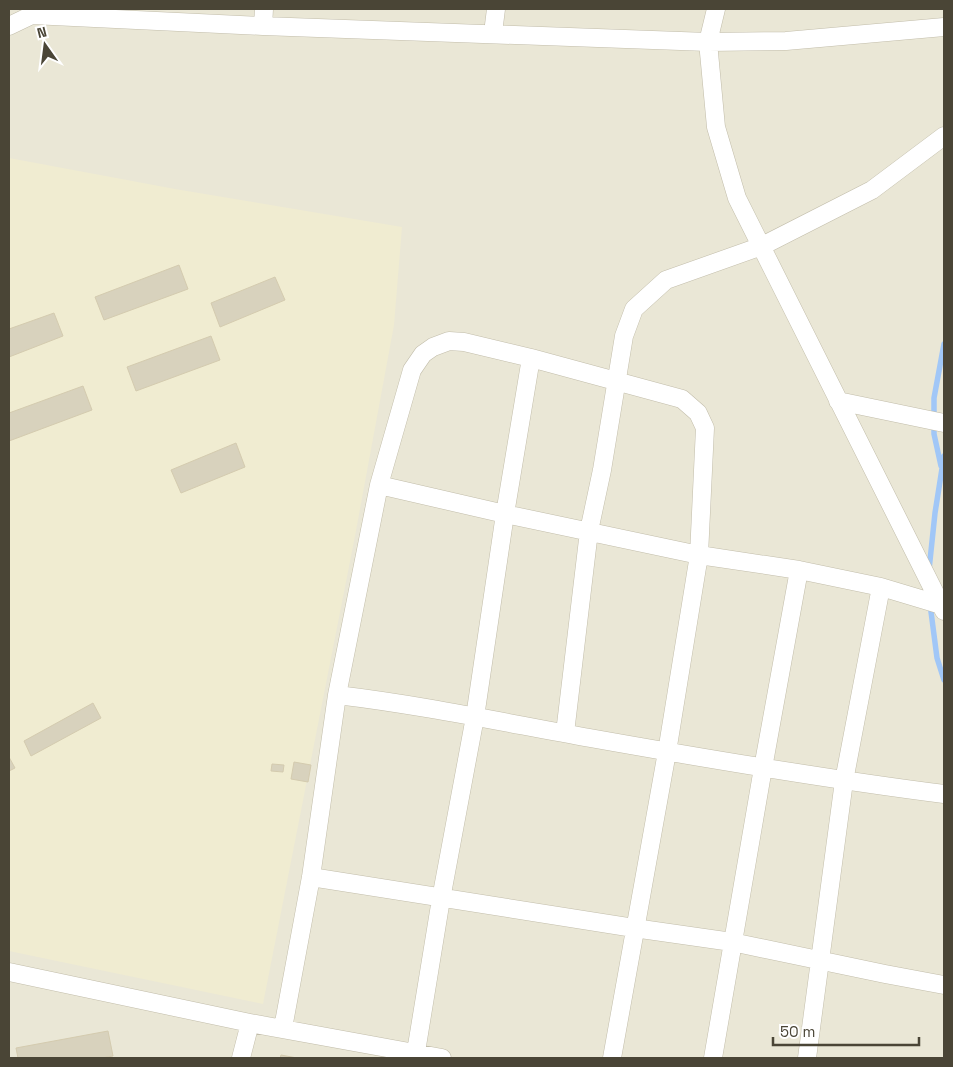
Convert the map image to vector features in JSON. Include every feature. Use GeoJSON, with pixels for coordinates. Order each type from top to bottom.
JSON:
{"type":"FeatureCollection","features":[{"type":"Feature","properties":{"kind":"street"},"geometry":{"type":"LineString","coordinates":[[493,33],[496,9]]}},
{"type":"Feature","properties":{"kind":"street"},"geometry":{"type":"LineString","coordinates":[[716,9],[708,42],[716,127],[737,198],[943,608]]}},
{"type":"Feature","properties":{"kind":"street"},"geometry":{"type":"LineString","coordinates":[[9,26],[32,12],[264,18],[493,33],[708,42],[786,41],[944,27]]}},
{"type":"Feature","properties":{"kind":"street"},"geometry":{"type":"LineString","coordinates":[[565,734],[589,531],[602,470],[624,336],[634,309],[666,280],[762,246],[872,190],[944,136]]}},
{"type":"Feature","properties":{"kind":"street"},"geometry":{"type":"LineString","coordinates":[[283,1028],[310,877],[337,695],[379,485],[412,370],[423,354],[433,347],[449,341],[464,342],[682,399],[698,413],[706,428],[699,555],[667,752],[612,1058]]}},
{"type":"Feature","properties":{"kind":"street"},"geometry":{"type":"LineString","coordinates":[[415,1056],[441,899],[475,717],[505,514],[531,358]]}},
{"type":"Feature","properties":{"kind":"street"},"geometry":{"type":"LineString","coordinates":[[838,401],[944,423]]}},
{"type":"Feature","properties":{"kind":"street"},"geometry":{"type":"LineString","coordinates":[[379,485],[699,555],[800,570],[881,587],[943,608]]}},
{"type":"Feature","properties":{"kind":"street"},"geometry":{"type":"LineString","coordinates":[[713,1058],[763,768],[800,570]]}},
{"type":"Feature","properties":{"kind":"street"},"geometry":{"type":"LineString","coordinates":[[807,1058],[844,781],[881,587]]}},
{"type":"Feature","properties":{"kind":"street"},"geometry":{"type":"LineString","coordinates":[[337,695],[396,702],[565,734],[763,768],[944,794]]}},
{"type":"Feature","properties":{"kind":"street"},"geometry":{"type":"LineString","coordinates":[[310,877],[441,899],[732,942],[944,985]]}},
{"type":"Feature","properties":{"kind":"street"},"geometry":{"type":"LineString","coordinates":[[9,972],[415,1056],[442,1058]]}},
{"type":"Feature","properties":{"kind":"street"},"geometry":{"type":"LineString","coordinates":[[241,1058],[250,1022]]}},
{"type":"Feature","properties":{"kind":"shaded area"},"geometry":{"type":"Polygon","coordinates":[[[9,9],[944,9],[944,1058],[9,1058],[9,9]]]}},
{"type":"Feature","properties":{"kind":"shaded area"},"geometry":{"type":"Polygon","coordinates":[[[9,158],[175,189],[402,227],[394,325],[355,536],[263,1004],[9,951],[9,158]]]}},
{"type":"Feature","properties":{"kind":"building"},"geometry":{"type":"Polygon","coordinates":[[[179,265],[188,289],[104,320],[95,297],[179,265]]]}},
{"type":"Feature","properties":{"kind":"building"},"geometry":{"type":"Polygon","coordinates":[[[275,277],[285,300],[220,327],[211,303],[275,277]]]}},
{"type":"Feature","properties":{"kind":"building"},"geometry":{"type":"Polygon","coordinates":[[[54,313],[63,336],[9,357],[9,329],[54,313]]]}},
{"type":"Feature","properties":{"kind":"building"},"geometry":{"type":"Polygon","coordinates":[[[211,336],[220,360],[136,391],[127,367],[211,336]]]}},
{"type":"Feature","properties":{"kind":"building"},"geometry":{"type":"Polygon","coordinates":[[[83,386],[92,410],[9,441],[9,413],[83,386]]]}},
{"type":"Feature","properties":{"kind":"building"},"geometry":{"type":"Polygon","coordinates":[[[236,443],[245,467],[181,493],[171,470],[236,443]]]}},
{"type":"Feature","properties":{"kind":"building"},"geometry":{"type":"Polygon","coordinates":[[[93,703],[101,718],[31,756],[24,741],[93,703]]]}},
{"type":"Feature","properties":{"kind":"building"},"geometry":{"type":"Polygon","coordinates":[[[9,757],[15,768],[9,771],[9,757]]]}},
{"type":"Feature","properties":{"kind":"building"},"geometry":{"type":"Polygon","coordinates":[[[294,762],[311,765],[308,782],[291,779],[294,762]]]}},
{"type":"Feature","properties":{"kind":"building"},"geometry":{"type":"Polygon","coordinates":[[[272,764],[284,765],[283,772],[271,771],[272,764]]]}},
{"type":"Feature","properties":{"kind":"building"},"geometry":{"type":"Polygon","coordinates":[[[108,1031],[113,1056],[102,1058],[18,1058],[16,1048],[108,1031]]]}},
{"type":"Feature","properties":{"kind":"building"},"geometry":{"type":"Polygon","coordinates":[[[281,1055],[297,1058],[280,1058],[281,1055]]]}},
{"type":"Feature","properties":{"kind":"waterway"},"geometry":{"type":"LineString","coordinates":[[941,466],[934,434],[934,398],[944,344]]}},
{"type":"Feature","properties":{"kind":"waterway"},"geometry":{"type":"LineString","coordinates":[[929,570],[944,456]]}},
{"type":"Feature","properties":{"kind":"waterway"},"geometry":{"type":"LineString","coordinates":[[930,604],[937,658],[944,680]]}}]}
